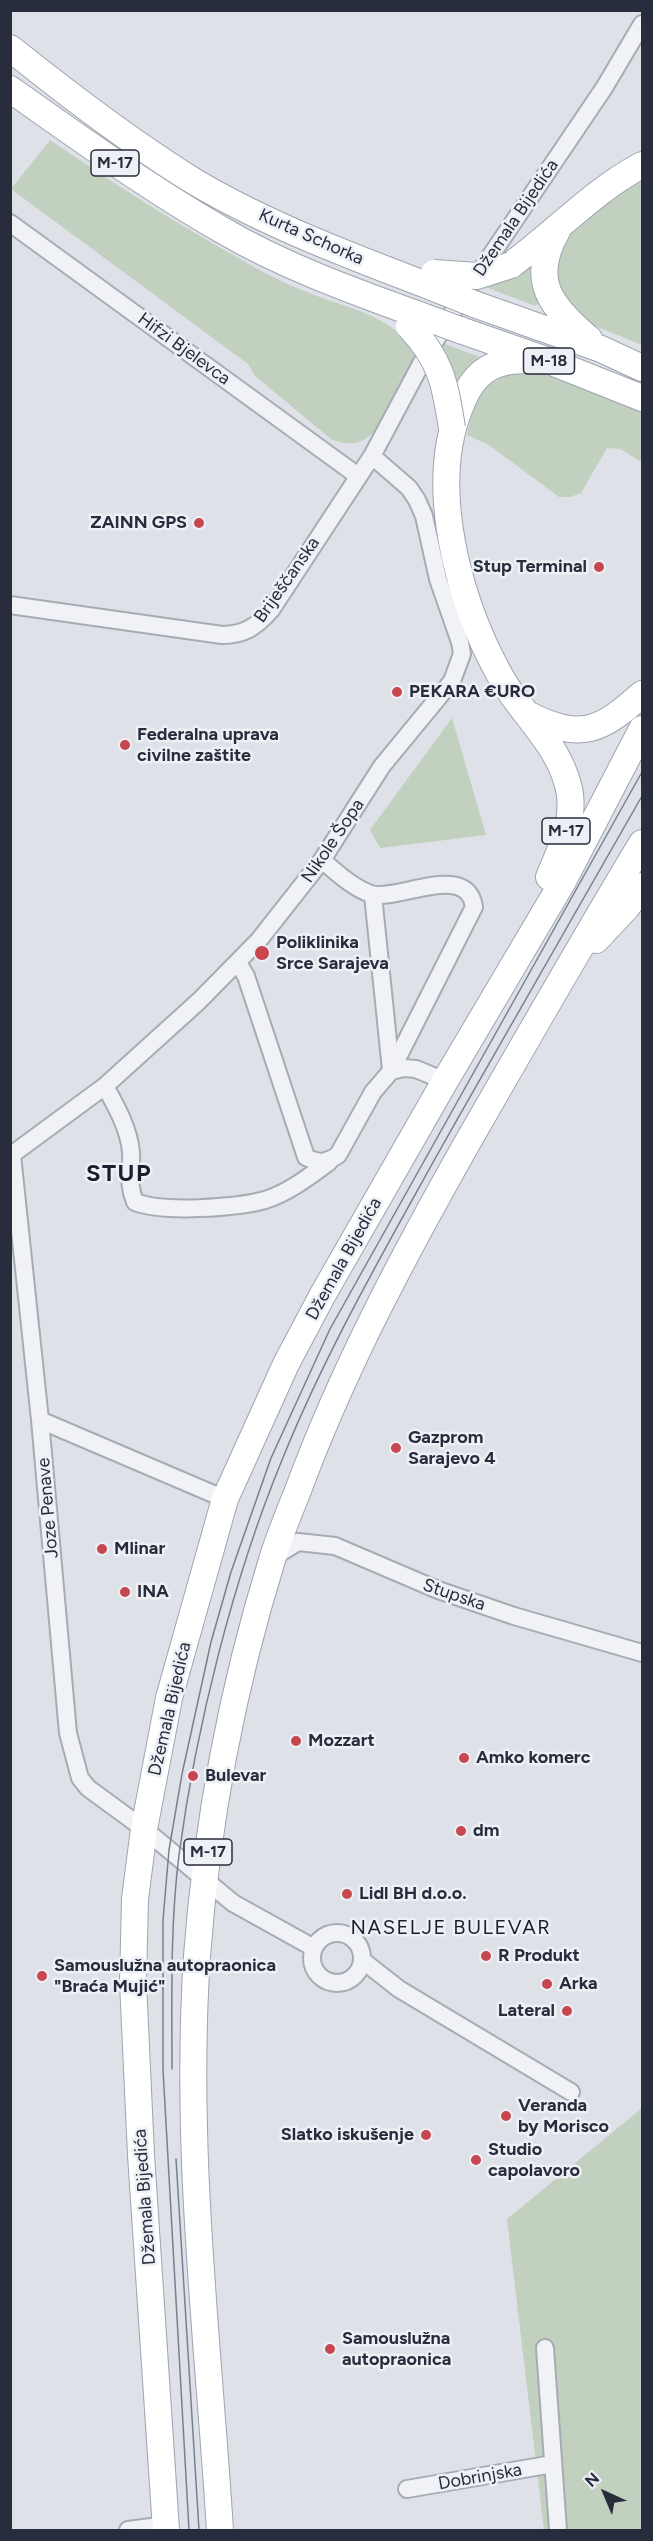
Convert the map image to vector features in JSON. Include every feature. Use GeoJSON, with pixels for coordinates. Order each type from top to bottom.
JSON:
{"type":"FeatureCollection","features":[{"type":"Feature","properties":{"kind":"main road","name":"Kurta Schorka"},"geometry":{"type":"LineString","coordinates":[[10,48],[119,133],[195,182],[265,217],[401,276],[431,280]]}},
{"type":"Feature","properties":{"kind":"main road","name":"Kurta Schorka"},"geometry":{"type":"LineString","coordinates":[[10,89],[124,169],[224,231],[319,276],[377,299],[414,320],[460,330],[639,396]]}},
{"type":"Feature","properties":{"kind":"main road"},"geometry":{"type":"LineString","coordinates":[[431,280],[477,276],[511,265],[590,199],[642,165]]}},
{"type":"Feature","properties":{"kind":"main road"},"geometry":{"type":"LineString","coordinates":[[561,225],[545,256],[546,290],[553,304],[566,320],[601,349]]}},
{"type":"Feature","properties":{"kind":"main road"},"geometry":{"type":"LineString","coordinates":[[431,280],[474,304],[601,349],[642,368]]}},
{"type":"Feature","properties":{"kind":"main road","name":"M-17"},"geometry":{"type":"LineString","coordinates":[[414,320],[440,370],[452,428],[447,504],[460,577],[485,646],[510,692],[529,715],[569,786],[571,812],[563,845],[533,913],[523,950]]}},
{"type":"Feature","properties":{"kind":"main road"},"geometry":{"type":"LineString","coordinates":[[452,428],[463,398],[473,382],[483,372],[497,364],[520,360],[549,361]]}},
{"type":"Feature","properties":{"kind":"main road"},"geometry":{"type":"LineString","coordinates":[[529,715],[551,726],[567,730],[584,730],[620,714],[642,694]]}},
{"type":"Feature","properties":{"kind":"main road","name":"Džemala Bijedića"},"geometry":{"type":"LineString","coordinates":[[166,2528],[141,2155],[133,1982],[135,1899],[144,1829],[169,1698],[225,1499],[296,1344],[591,830],[642,729]]}},
{"type":"Feature","properties":{"kind":"main road","name":"M-17"},"geometry":{"type":"LineString","coordinates":[[220,2530],[203,2301],[195,2143],[194,2013],[204,1880],[222,1754],[272,1558],[330,1408],[376,1309],[428,1213],[642,843]]}},
{"type":"Feature","properties":{"kind":"main road"},"geometry":{"type":"LineString","coordinates":[[573,960],[609,928],[642,886]]}},
{"type":"Feature","properties":{"kind":"street","name":"Džemala Bijedića"},"geometry":{"type":"LineString","coordinates":[[394,415],[421,364],[456,307],[604,88],[642,24]]}},
{"type":"Feature","properties":{"kind":"street","name":"Hifzi Bjelevca"},"geometry":{"type":"LineString","coordinates":[[10,223],[358,476]]}},
{"type":"Feature","properties":{"kind":"street","name":"Briješčanska"},"geometry":{"type":"LineString","coordinates":[[10,605],[222,635],[246,632],[255,627],[271,610],[372,456],[394,415]]}},
{"type":"Feature","properties":{"kind":"street","name":"Nikole Šopa"},"geometry":{"type":"LineString","coordinates":[[11,1155],[105,1086],[238,963],[289,904],[322,860],[382,766],[452,681],[462,654],[457,630],[438,579],[424,516],[409,488],[372,456]]}},
{"type":"Feature","properties":{"kind":"street"},"geometry":{"type":"LineString","coordinates":[[105,1086],[125,1126],[131,1151],[129,1188],[135,1202],[148,1207],[218,1206],[266,1200],[307,1178],[338,1155],[373,1092],[391,1071],[474,907],[472,896],[466,889],[452,884],[373,895],[345,880],[322,860]]}},
{"type":"Feature","properties":{"kind":"street"},"geometry":{"type":"LineString","coordinates":[[373,895],[391,1071]]}},
{"type":"Feature","properties":{"kind":"street"},"geometry":{"type":"LineString","coordinates":[[238,963],[246,976],[306,1157],[316,1163],[328,1161]]}},
{"type":"Feature","properties":{"kind":"street"},"geometry":{"type":"LineString","coordinates":[[391,1071],[404,1068],[416,1069],[445,1081]]}},
{"type":"Feature","properties":{"kind":"street","name":"Joze Penave"},"geometry":{"type":"LineString","coordinates":[[11,1155],[40,1420],[68,1733],[80,1778],[88,1788],[144,1829]]}},
{"type":"Feature","properties":{"kind":"street"},"geometry":{"type":"LineString","coordinates":[[40,1420],[225,1499]]}},
{"type":"Feature","properties":{"kind":"street","name":"Stupska"},"geometry":{"type":"LineString","coordinates":[[272,1558],[298,1542],[335,1546],[422,1584],[514,1616],[642,1653]]}},
{"type":"Feature","properties":{"kind":"street"},"geometry":{"type":"LineString","coordinates":[[144,1829],[233,1903],[314,1948]]}},
{"type":"Feature","properties":{"kind":"street"},"geometry":{"type":"LineString","coordinates":[[349,1980],[358,1972],[362,1960],[361,1948],[357,1941],[342,1933],[323,1936],[314,1948],[312,1960],[321,1977],[332,1982],[367,1981],[399,1989]]}},
{"type":"Feature","properties":{"kind":"street"},"geometry":{"type":"LineString","coordinates":[[362,1960],[399,1989],[571,2092]]}},
{"type":"Feature","properties":{"kind":"street"},"geometry":{"type":"LineString","coordinates":[[545,2348],[558,2530]]}},
{"type":"Feature","properties":{"kind":"street","name":"Dobrinjska"},"geometry":{"type":"LineString","coordinates":[[407,2489],[553,2464]]}},
{"type":"Feature","properties":{"kind":"street"},"geometry":{"type":"LineString","coordinates":[[128,2530],[166,2528]]}},
{"type":"Feature","properties":{"kind":"green space"},"geometry":{"type":"Polygon","coordinates":[[[50,140],[150,206],[247,263],[296,288],[369,315],[397,331],[416,355],[377,429],[367,438],[356,443],[344,443],[331,439],[255,376],[248,364],[11,189],[50,140]]]}},
{"type":"Feature","properties":{"kind":"green space"},"geometry":{"type":"Polygon","coordinates":[[[642,173],[642,345],[590,324],[569,304],[555,283],[556,254],[584,214],[642,173]]]}},
{"type":"Feature","properties":{"kind":"green space"},"geometry":{"type":"Polygon","coordinates":[[[527,265],[535,265],[535,286],[539,303],[535,306],[483,286],[527,265]]]}},
{"type":"Feature","properties":{"kind":"green space"},"geometry":{"type":"Polygon","coordinates":[[[440,342],[485,359],[459,392],[440,342]]]}},
{"type":"Feature","properties":{"kind":"green space"},"geometry":{"type":"Polygon","coordinates":[[[527,371],[574,382],[642,412],[642,462],[620,449],[607,448],[581,493],[570,497],[559,497],[489,445],[467,435],[474,409],[484,390],[500,378],[527,371]]]}},
{"type":"Feature","properties":{"kind":"green space"},"geometry":{"type":"Polygon","coordinates":[[[452,718],[486,835],[380,848],[370,830],[452,718]]]}},
{"type":"Feature","properties":{"kind":"green space"},"geometry":{"type":"Polygon","coordinates":[[[642,2108],[642,2530],[544,2530],[507,2219],[642,2108]]]}},
{"type":"Feature","properties":{"kind":"tram line"},"geometry":{"type":"LineString","coordinates":[[189,2530],[163,2070],[163,1920],[169,1850],[182,1774],[211,1642],[231,1572],[271,1458],[330,1329],[642,772]]}},
{"type":"Feature","properties":{"kind":"tram line"},"geometry":{"type":"LineString","coordinates":[[172,2069],[174,1908],[186,1806],[218,1654],[264,1506],[316,1382],[354,1306],[436,1157],[642,796]]}},
{"type":"Feature","properties":{"kind":"tram line"},"geometry":{"type":"LineString","coordinates":[[176,2159],[199,2530]]}},
{"type":"Feature","properties":{"kind":"place","name":"ZAINN GPS"},"geometry":{"type":"Point","coordinates":[199,523]}},
{"type":"Feature","properties":{"kind":"place","name":"Stup Terminal"},"geometry":{"type":"Point","coordinates":[599,567]}},
{"type":"Feature","properties":{"kind":"place","name":"PEKARA €URO"},"geometry":{"type":"Point","coordinates":[397,692]}},
{"type":"Feature","properties":{"kind":"place","name":"Federalna uprava civilne zaštite"},"geometry":{"type":"Point","coordinates":[125,745]}},
{"type":"Feature","properties":{"kind":"place","name":"Poliklinika Srce Sarajeva"},"geometry":{"type":"Point","coordinates":[262,953]}},
{"type":"Feature","properties":{"kind":"place","name":"Gazprom Sarajevo 4"},"geometry":{"type":"Point","coordinates":[396,1448]}},
{"type":"Feature","properties":{"kind":"place","name":"Mlinar"},"geometry":{"type":"Point","coordinates":[102,1549]}},
{"type":"Feature","properties":{"kind":"place","name":"INA"},"geometry":{"type":"Point","coordinates":[125,1592]}},
{"type":"Feature","properties":{"kind":"place","name":"Mozzart"},"geometry":{"type":"Point","coordinates":[296,1741]}},
{"type":"Feature","properties":{"kind":"place","name":"Amko komerc"},"geometry":{"type":"Point","coordinates":[464,1758]}},
{"type":"Feature","properties":{"kind":"place","name":"Bulevar"},"geometry":{"type":"Point","coordinates":[193,1776]}},
{"type":"Feature","properties":{"kind":"place","name":"dm"},"geometry":{"type":"Point","coordinates":[461,1831]}},
{"type":"Feature","properties":{"kind":"place","name":"Lidl BH d.o.o."},"geometry":{"type":"Point","coordinates":[347,1894]}},
{"type":"Feature","properties":{"kind":"place","name":"R Produkt"},"geometry":{"type":"Point","coordinates":[486,1956]}},
{"type":"Feature","properties":{"kind":"place","name":"Samouslužna autopraonica \"Braća Mujić\""},"geometry":{"type":"Point","coordinates":[42,1976]}},
{"type":"Feature","properties":{"kind":"place","name":"Arka"},"geometry":{"type":"Point","coordinates":[547,1984]}},
{"type":"Feature","properties":{"kind":"place","name":"Lateral"},"geometry":{"type":"Point","coordinates":[567,2011]}},
{"type":"Feature","properties":{"kind":"place","name":"Veranda by Morisco"},"geometry":{"type":"Point","coordinates":[506,2116]}},
{"type":"Feature","properties":{"kind":"place","name":"Slatko iskušenje"},"geometry":{"type":"Point","coordinates":[426,2135]}},
{"type":"Feature","properties":{"kind":"place","name":"Studio capolavoro"},"geometry":{"type":"Point","coordinates":[476,2160]}},
{"type":"Feature","properties":{"kind":"place","name":"Samouslužna autopraonica"},"geometry":{"type":"Point","coordinates":[330,2349]}},
{"type":"Feature","properties":{"kind":"district","name":"STUP"},"geometry":{"type":"Point","coordinates":[119,1174]}},
{"type":"Feature","properties":{"kind":"district","name":"NASELJE BULEVAR"},"geometry":{"type":"Point","coordinates":[451,1928]}}]}
